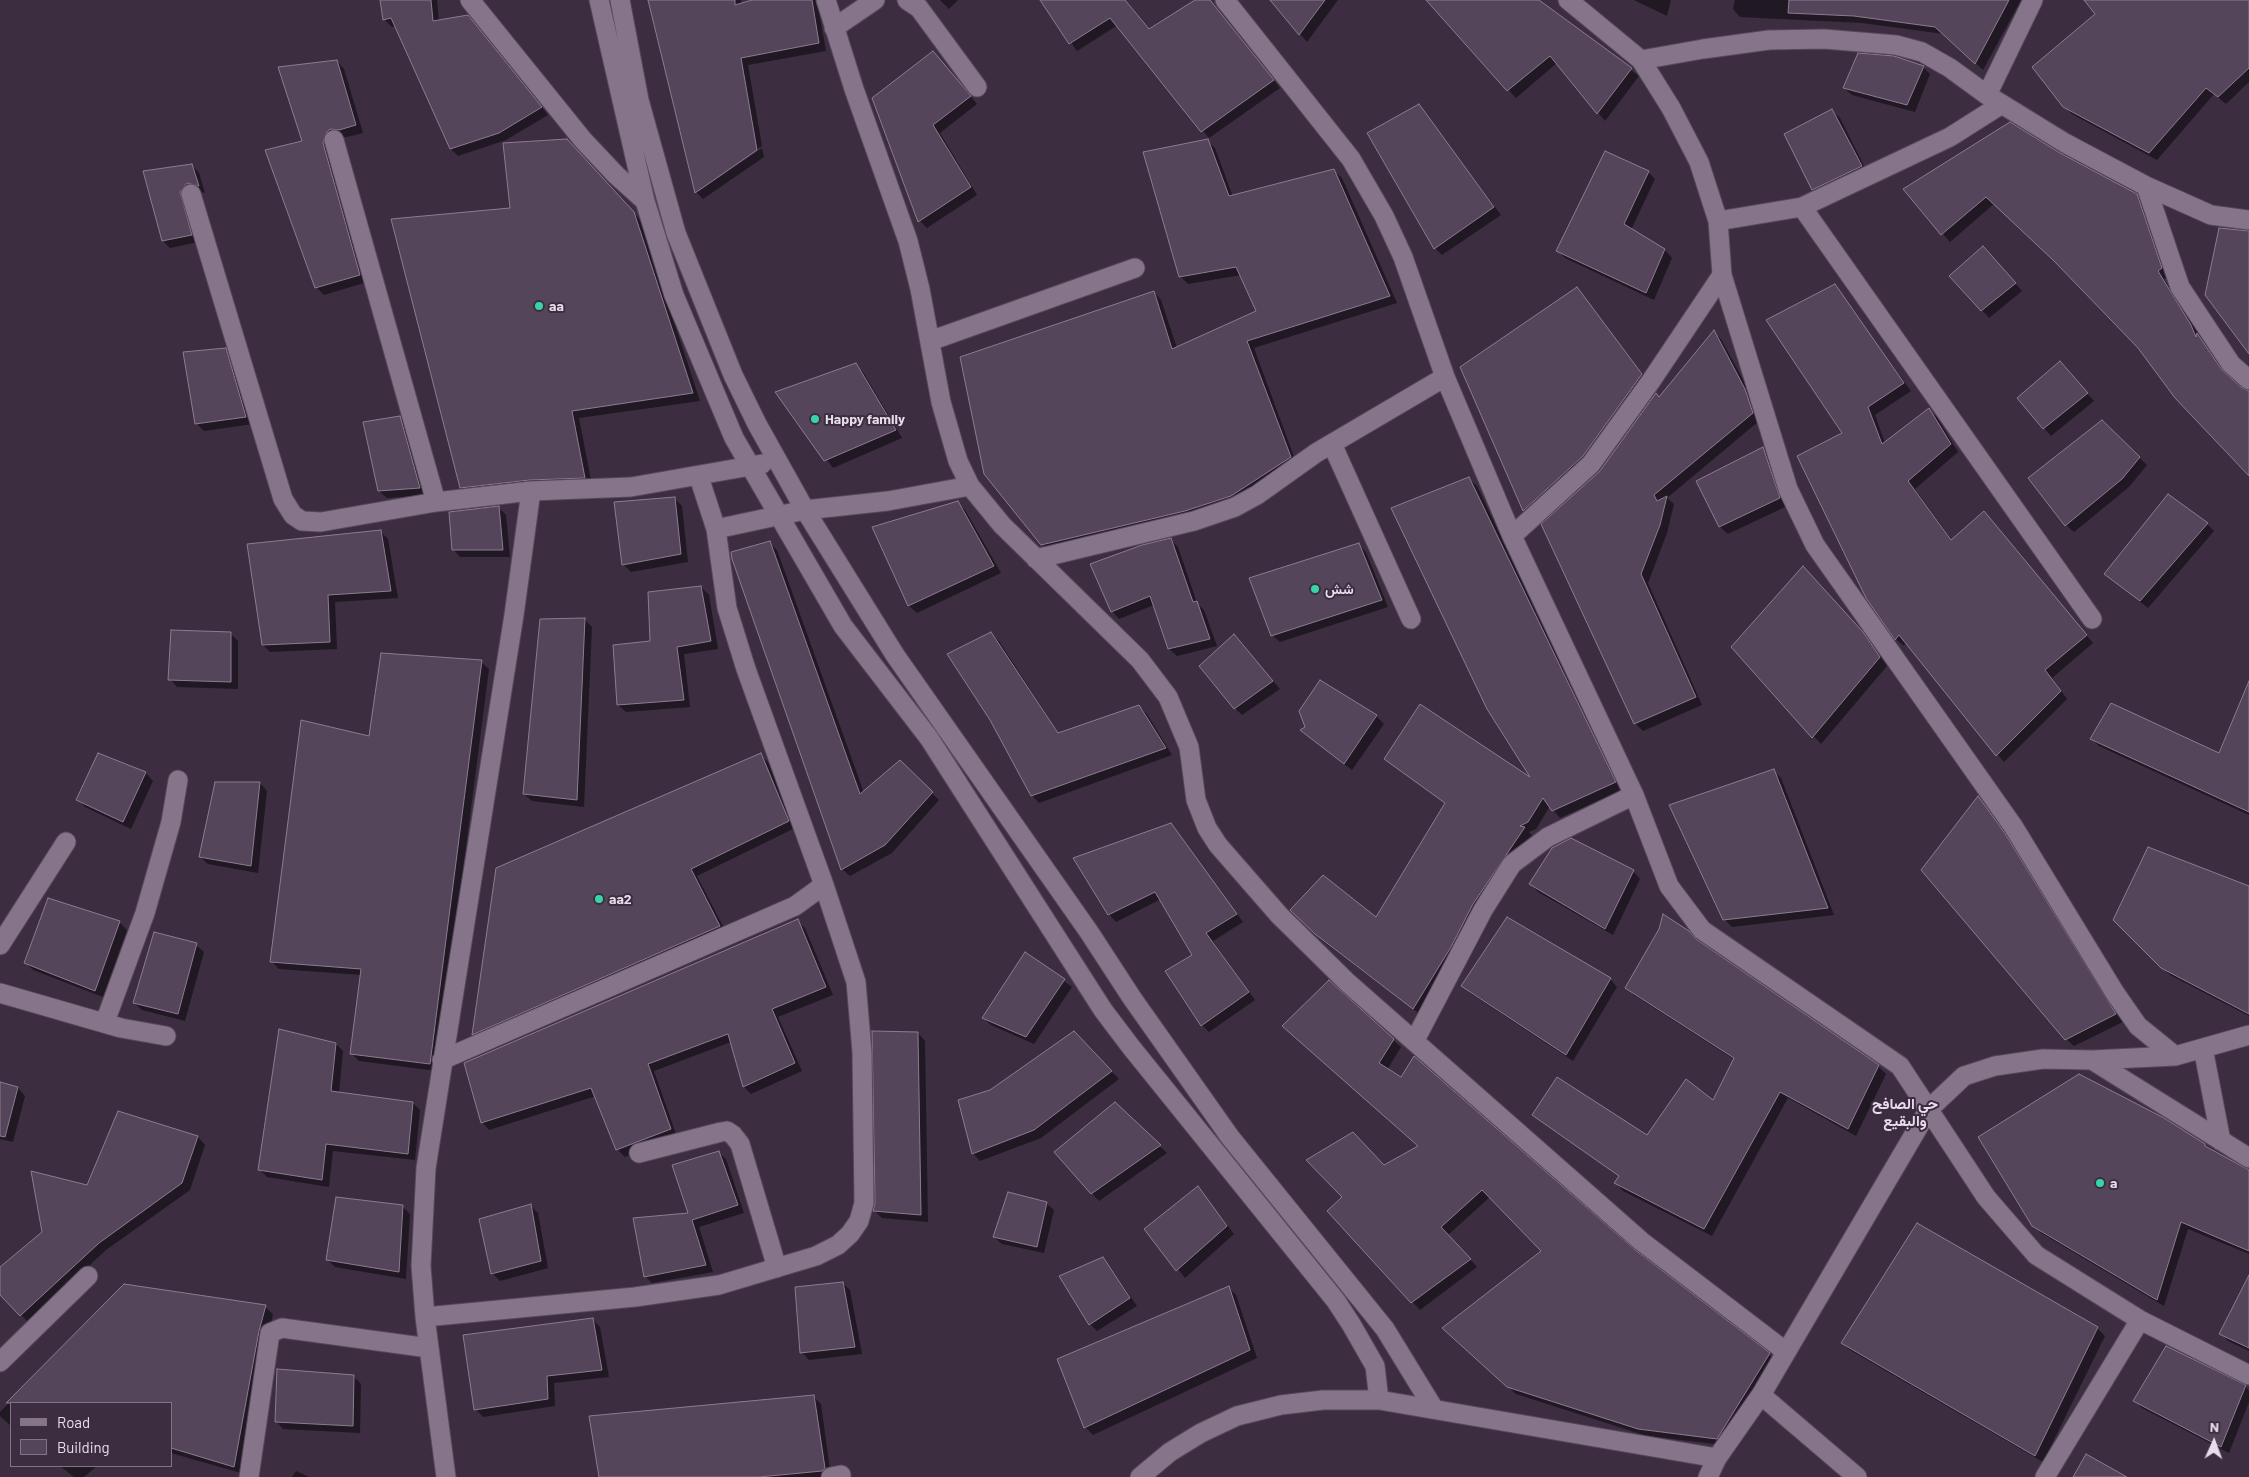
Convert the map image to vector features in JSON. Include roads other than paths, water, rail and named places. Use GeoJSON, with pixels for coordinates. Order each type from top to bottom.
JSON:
{"type":"FeatureCollection","features":[{"type":"Feature","properties":{"kind":"street"},"geometry":{"type":"LineString","coordinates":[[470,0],[583,140],[645,202]]}},
{"type":"Feature","properties":{"kind":"street"},"geometry":{"type":"LineString","coordinates":[[599,0],[645,202],[684,320],[734,438],[843,626],[929,738],[1104,1010],[1131,1047],[1336,1301],[1375,1366],[1379,1400]]}},
{"type":"Feature","properties":{"kind":"street"},"geometry":{"type":"LineString","coordinates":[[620,0],[639,100],[676,233],[733,375],[777,461],[895,655],[1089,932],[1132,998],[1230,1137],[1385,1329],[1434,1409]]}},
{"type":"Feature","properties":{"kind":"street"},"geometry":{"type":"LineString","coordinates":[[826,0],[854,90],[902,221],[920,289],[948,433],[958,461],[970,486],[1002,525],[1140,660],[1168,696],[1189,747],[1196,800],[1207,828],[1218,845],[1279,915],[1348,983],[1641,1241],[1785,1351]]}},
{"type":"Feature","properties":{"kind":"street"},"geometry":{"type":"LineString","coordinates":[[834,28],[875,0]]}},
{"type":"Feature","properties":{"kind":"street"},"geometry":{"type":"LineString","coordinates":[[907,0],[918,8],[977,87]]}},
{"type":"Feature","properties":{"kind":"street"},"geometry":{"type":"LineString","coordinates":[[1225,0],[1351,159],[1380,208],[1402,257],[1446,377],[1512,536],[1634,795],[1669,886],[1702,930],[1900,1066],[1986,1197],[2036,1255],[2140,1320],[2249,1375]]}},
{"type":"Feature","properties":{"kind":"street"},"geometry":{"type":"LineString","coordinates":[[1568,0],[1641,60],[1671,108],[1699,162],[1718,221],[1722,275],[1788,489],[1814,544],[2012,826],[2115,993],[2138,1026],[2175,1056]]}},
{"type":"Feature","properties":{"kind":"street"},"geometry":{"type":"LineString","coordinates":[[1718,221],[1802,207],[1950,137],[1995,99],[2034,0]]}},
{"type":"Feature","properties":{"kind":"street"},"geometry":{"type":"LineString","coordinates":[[1641,60],[1769,40],[1824,39],[1896,44],[1929,56],[2065,143],[2146,186],[2211,215],[2249,220]]}},
{"type":"Feature","properties":{"kind":"street"},"geometry":{"type":"LineString","coordinates":[[334,140],[436,502]]}},
{"type":"Feature","properties":{"kind":"street"},"geometry":{"type":"LineString","coordinates":[[2146,186],[2180,287],[2231,364],[2249,380]]}},
{"type":"Feature","properties":{"kind":"street"},"geometry":{"type":"LineString","coordinates":[[191,194],[282,499],[293,515],[302,521],[321,522],[436,502],[531,491],[631,487],[699,477],[777,461]]}},
{"type":"Feature","properties":{"kind":"street"},"geometry":{"type":"LineString","coordinates":[[1802,207],[2092,620]]}},
{"type":"Feature","properties":{"kind":"street"},"geometry":{"type":"LineString","coordinates":[[930,341],[1135,268]]}},
{"type":"Feature","properties":{"kind":"street"},"geometry":{"type":"LineString","coordinates":[[1512,536],[1591,464],[1651,381],[1722,275]]}},
{"type":"Feature","properties":{"kind":"street"},"geometry":{"type":"LineString","coordinates":[[684,320],[708,312]]}},
{"type":"Feature","properties":{"kind":"street"},"geometry":{"type":"LineString","coordinates":[[1036,559],[1217,515],[1257,496],[1294,467],[1446,377]]}},
{"type":"Feature","properties":{"kind":"street"},"geometry":{"type":"LineString","coordinates":[[1332,444],[1411,620]]}},
{"type":"Feature","properties":{"kind":"street"},"geometry":{"type":"LineString","coordinates":[[425,1317],[635,1298],[719,1285],[816,1256],[838,1245],[850,1234],[859,1221],[864,1203],[862,1052],[856,982],[824,886],[746,669],[727,608],[716,529],[699,477]]}},
{"type":"Feature","properties":{"kind":"street"},"geometry":{"type":"LineString","coordinates":[[716,529],[806,510],[888,501],[970,486]]}},
{"type":"Feature","properties":{"kind":"street"},"geometry":{"type":"LineString","coordinates":[[446,1477],[425,1317],[421,1266],[421,1228],[426,1168],[514,614],[531,491]]}},
{"type":"Feature","properties":{"kind":"street"},"geometry":{"type":"LineString","coordinates":[[105,1022],[145,913],[171,822],[178,780]]}},
{"type":"Feature","properties":{"kind":"street"},"geometry":{"type":"LineString","coordinates":[[1415,1040],[1483,910],[1512,864],[1548,837],[1634,795]]}},
{"type":"Feature","properties":{"kind":"street"},"geometry":{"type":"LineString","coordinates":[[0,945],[66,842]]}},
{"type":"Feature","properties":{"kind":"street"},"geometry":{"type":"LineString","coordinates":[[442,1060],[795,906],[824,886]]}},
{"type":"Feature","properties":{"kind":"street"},"geometry":{"type":"LineString","coordinates":[[0,993],[129,1030],[166,1036]]}},
{"type":"Feature","properties":{"kind":"street"},"geometry":{"type":"LineString","coordinates":[[1708,1477],[1717,1458],[1761,1395],[1785,1351],[1929,1109],[1964,1076],[1995,1066],[2043,1059],[2092,1060],[2175,1056],[2249,1035]]}},
{"type":"Feature","properties":{"kind":"street"},"geometry":{"type":"LineString","coordinates":[[2202,1048],[2221,1141]]}},
{"type":"Feature","properties":{"kind":"street"},"geometry":{"type":"LineString","coordinates":[[2092,1060],[2249,1158]]}},
{"type":"Feature","properties":{"kind":"street"},"geometry":{"type":"LineString","coordinates":[[640,1153],[721,1132],[727,1131],[733,1135],[740,1144],[777,1268]]}},
{"type":"Feature","properties":{"kind":"street"},"geometry":{"type":"LineString","coordinates":[[0,1362],[88,1276]]}},
{"type":"Feature","properties":{"kind":"street"},"geometry":{"type":"LineString","coordinates":[[2045,1477],[2140,1320]]}},
{"type":"Feature","properties":{"kind":"street"},"geometry":{"type":"LineString","coordinates":[[249,1477],[270,1333],[282,1328],[429,1348]]}},
{"type":"Feature","properties":{"kind":"street"},"geometry":{"type":"LineString","coordinates":[[1761,1395],[1857,1477]]}},
{"type":"Feature","properties":{"kind":"street"},"geometry":{"type":"LineString","coordinates":[[1140,1477],[1170,1452],[1201,1433],[1237,1416],[1281,1405],[1323,1400],[1379,1400],[1717,1458]]}},
{"type":"Feature","properties":{"kind":"place","name":"aa"},"geometry":{"type":"Point","coordinates":[539,306]}},
{"type":"Feature","properties":{"kind":"place","name":"Happy family"},"geometry":{"type":"Point","coordinates":[815,419]}},
{"type":"Feature","properties":{"kind":"place","name":"شش"},"geometry":{"type":"Point","coordinates":[1315,589]}},
{"type":"Feature","properties":{"kind":"place","name":"aa2"},"geometry":{"type":"Point","coordinates":[599,899]}},
{"type":"Feature","properties":{"kind":"place","name":"a"},"geometry":{"type":"Point","coordinates":[2100,1183]}},
{"type":"Feature","properties":{"kind":"district","name":"حي الصافح والبقيع"},"geometry":{"type":"Point","coordinates":[1905,1112]}}]}
